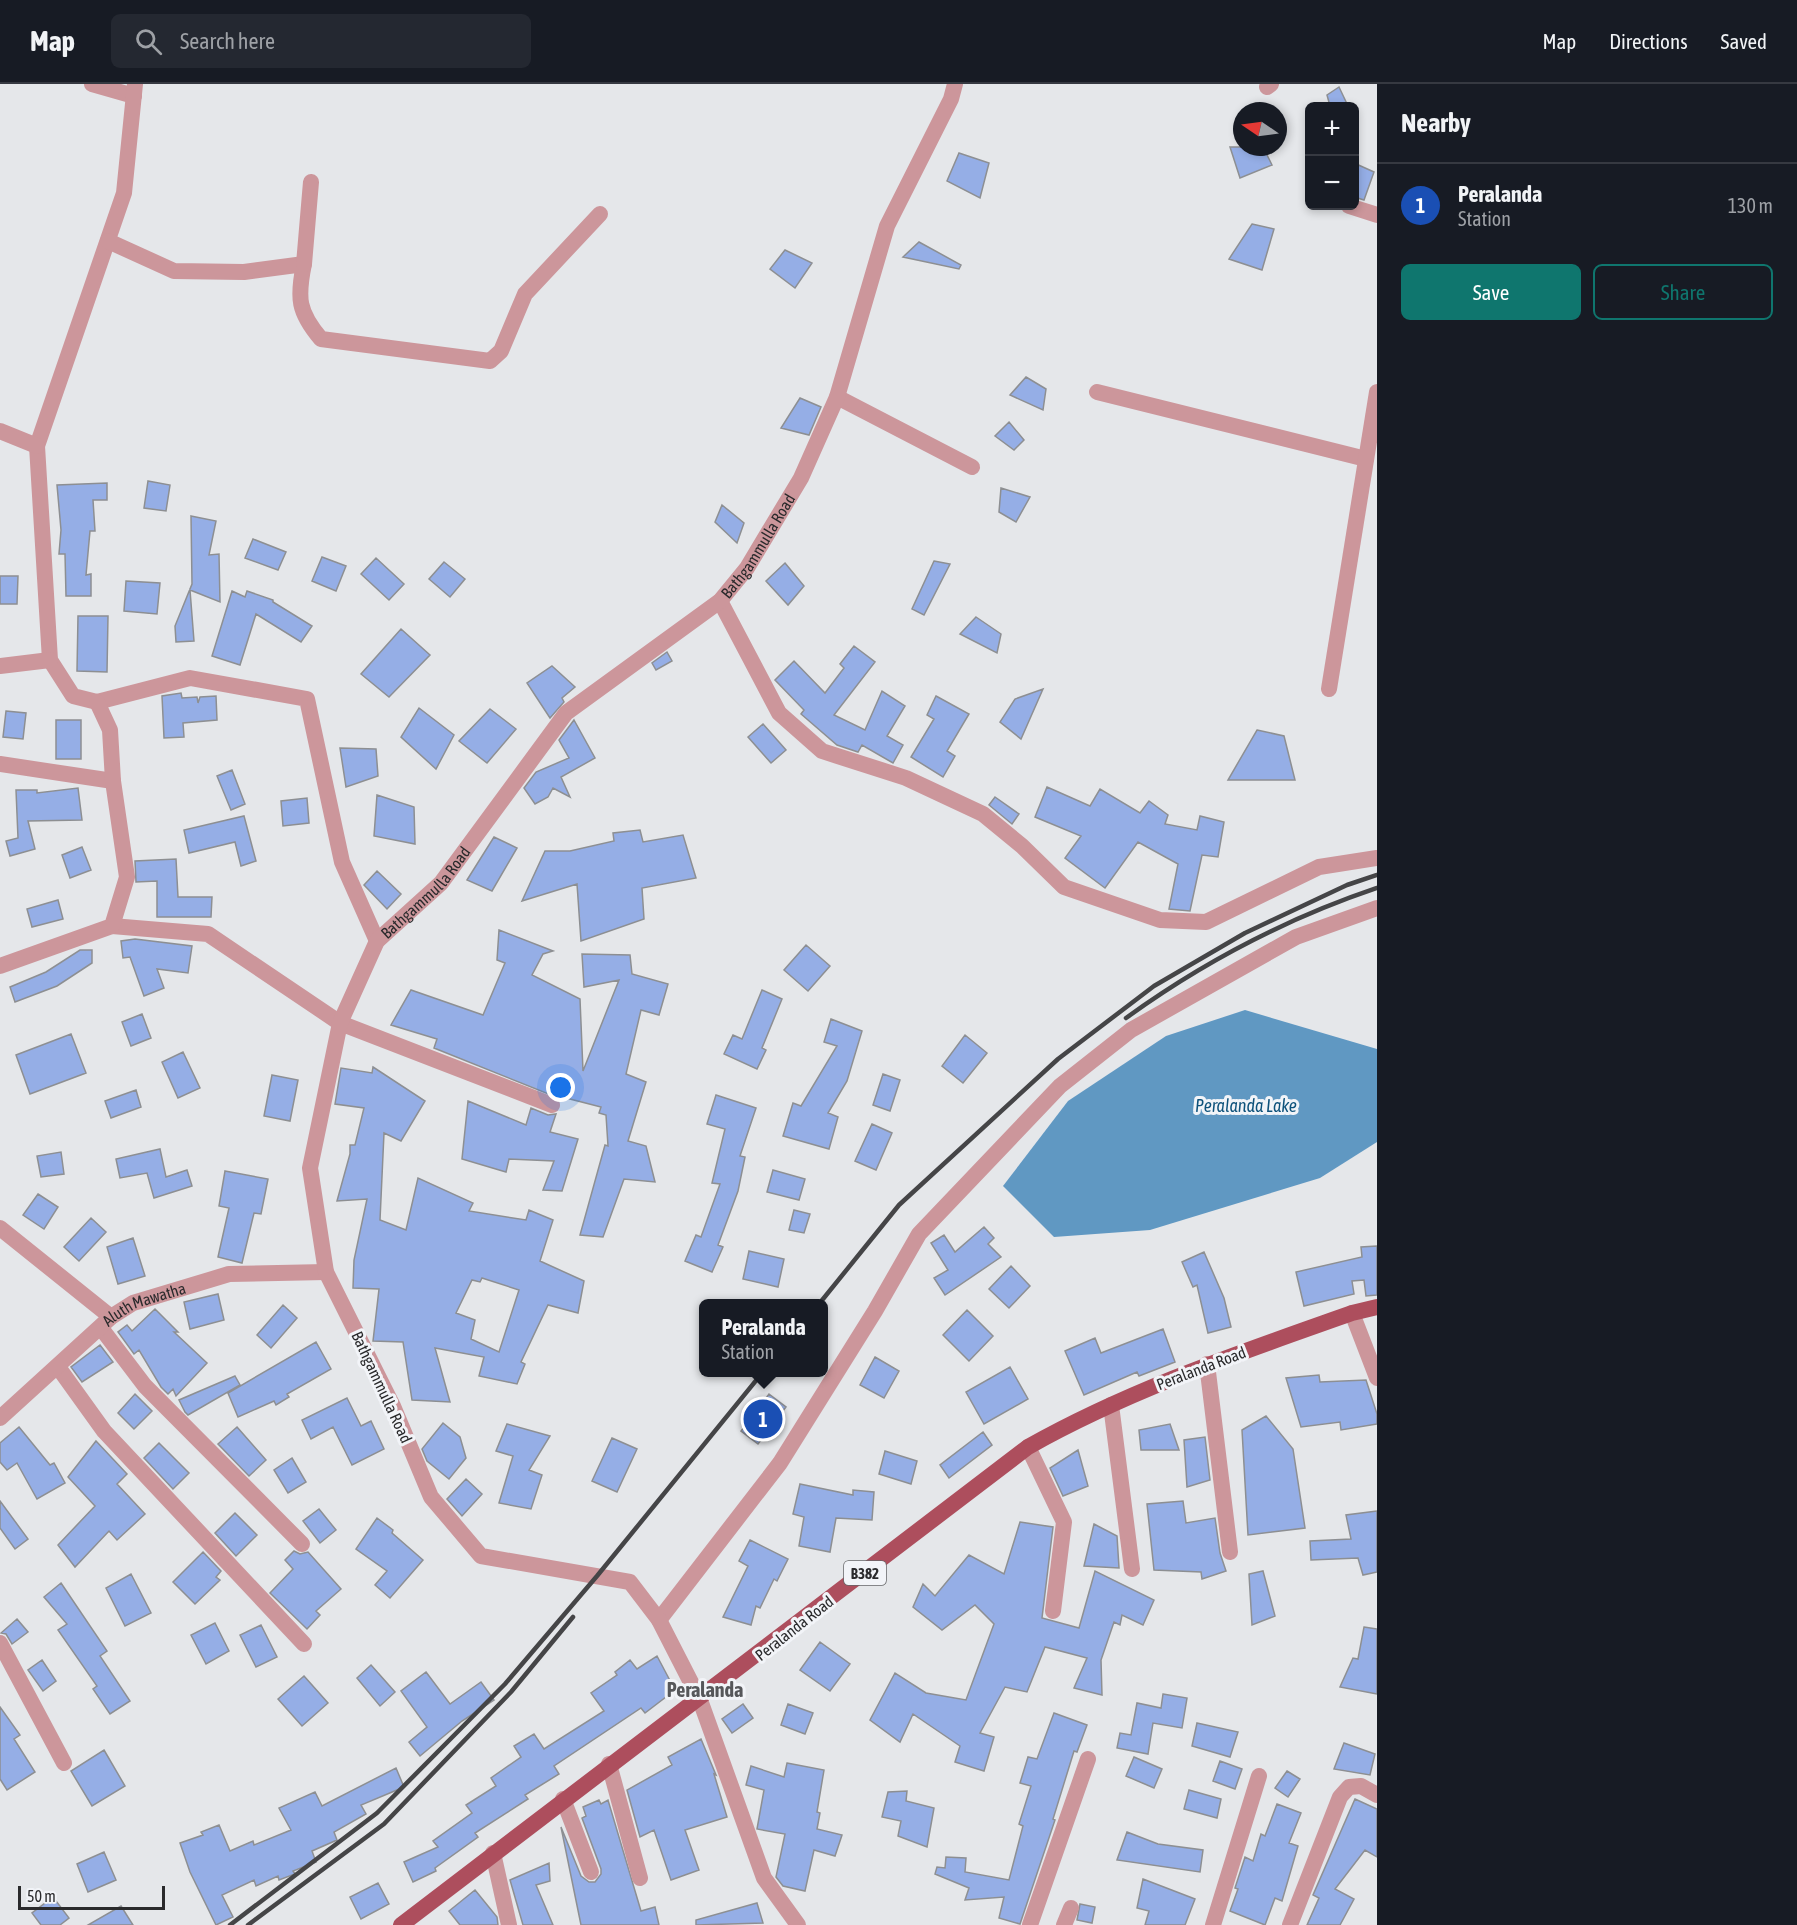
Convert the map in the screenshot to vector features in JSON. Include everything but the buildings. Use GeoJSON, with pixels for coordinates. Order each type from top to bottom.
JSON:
{"type":"FeatureCollection","features":[{"type":"Feature","properties":{"kind":"main road","name":"Peralanda Road"},"geometry":{"type":"LineString","coordinates":[[401,1925],[609,1764],[700,1700],[1028,1447],[1111,1405],[1207,1364],[1352,1313],[1377,1307]]}},
{"type":"Feature","properties":{"kind":"street"},"geometry":{"type":"LineString","coordinates":[[92,84],[135,90],[124,193],[37,446],[50,660],[73,696],[97,702],[190,678],[307,699],[342,862],[377,941]]}},
{"type":"Feature","properties":{"kind":"street","name":"Bathgammulla Road"},"geometry":{"type":"LineString","coordinates":[[798,1925],[764,1878],[700,1700],[659,1620],[630,1582],[481,1556],[431,1497],[393,1406],[326,1272],[310,1168],[340,1023],[377,941],[441,884],[566,713],[720,601],[747,568],[801,478],[837,397],[887,226],[951,99],[955,84]]}},
{"type":"Feature","properties":{"kind":"street"},"geometry":{"type":"LineString","coordinates":[[310,182],[304,264],[298,290],[304,318],[321,339],[490,361],[501,351],[525,294],[600,214]]}},
{"type":"Feature","properties":{"kind":"street"},"geometry":{"type":"LineString","coordinates":[[1359,209],[1377,215]]}},
{"type":"Feature","properties":{"kind":"street"},"geometry":{"type":"LineString","coordinates":[[108,241],[174,271],[244,272],[304,264]]}},
{"type":"Feature","properties":{"kind":"street"},"geometry":{"type":"LineString","coordinates":[[1097,392],[1366,459]]}},
{"type":"Feature","properties":{"kind":"street"},"geometry":{"type":"LineString","coordinates":[[1329,688],[1377,392]]}},
{"type":"Feature","properties":{"kind":"street"},"geometry":{"type":"LineString","coordinates":[[837,397],[972,467]]}},
{"type":"Feature","properties":{"kind":"street"},"geometry":{"type":"LineString","coordinates":[[0,431],[37,446]]}},
{"type":"Feature","properties":{"kind":"street"},"geometry":{"type":"LineString","coordinates":[[720,601],[779,713],[822,751],[906,778],[983,814],[1022,846],[1064,887],[1160,920],[1206,922],[1319,867],[1377,858]]}},
{"type":"Feature","properties":{"kind":"street"},"geometry":{"type":"LineString","coordinates":[[0,666],[50,660]]}},
{"type":"Feature","properties":{"kind":"street"},"geometry":{"type":"LineString","coordinates":[[97,702],[110,730],[113,781],[127,877],[112,926]]}},
{"type":"Feature","properties":{"kind":"street"},"geometry":{"type":"LineString","coordinates":[[0,764],[113,781]]}},
{"type":"Feature","properties":{"kind":"street"},"geometry":{"type":"LineString","coordinates":[[659,1620],[780,1463],[875,1311],[919,1234],[1060,1086],[1131,1030],[1296,937],[1377,908]]}},
{"type":"Feature","properties":{"kind":"street"},"geometry":{"type":"LineString","coordinates":[[0,966],[112,926],[208,934],[340,1023],[552,1105]]}},
{"type":"Feature","properties":{"kind":"street"},"geometry":{"type":"LineString","coordinates":[[0,1228],[106,1323],[145,1386],[302,1544]]}},
{"type":"Feature","properties":{"kind":"street","name":"Aluth Mawatha"},"geometry":{"type":"LineString","coordinates":[[2,1412],[58,1367],[106,1323],[133,1303],[229,1274],[326,1272]]}},
{"type":"Feature","properties":{"kind":"street"},"geometry":{"type":"LineString","coordinates":[[1352,1313],[1377,1378]]}},
{"type":"Feature","properties":{"kind":"street"},"geometry":{"type":"LineString","coordinates":[[1207,1364],[1230,1552]]}},
{"type":"Feature","properties":{"kind":"street"},"geometry":{"type":"LineString","coordinates":[[58,1367],[104,1431],[304,1644]]}},
{"type":"Feature","properties":{"kind":"street"},"geometry":{"type":"LineString","coordinates":[[1111,1405],[1132,1569]]}},
{"type":"Feature","properties":{"kind":"street"},"geometry":{"type":"LineString","coordinates":[[1028,1447],[1065,1522],[1053,1611]]}},
{"type":"Feature","properties":{"kind":"street"},"geometry":{"type":"LineString","coordinates":[[0,1643],[64,1763]]}},
{"type":"Feature","properties":{"kind":"street"},"geometry":{"type":"LineString","coordinates":[[1030,1925],[1088,1759]]}},
{"type":"Feature","properties":{"kind":"street"},"geometry":{"type":"LineString","coordinates":[[609,1764],[640,1878]]}},
{"type":"Feature","properties":{"kind":"street"},"geometry":{"type":"LineString","coordinates":[[1213,1925],[1259,1776]]}},
{"type":"Feature","properties":{"kind":"street"},"geometry":{"type":"LineString","coordinates":[[1290,1925],[1340,1797],[1350,1787],[1362,1786],[1377,1795]]}},
{"type":"Feature","properties":{"kind":"street"},"geometry":{"type":"LineString","coordinates":[[563,1799],[591,1872]]}},
{"type":"Feature","properties":{"kind":"street"},"geometry":{"type":"LineString","coordinates":[[494,1853],[509,1925]]}},
{"type":"Feature","properties":{"kind":"street"},"geometry":{"type":"LineString","coordinates":[[1064,1925],[1071,1908]]}},
{"type":"Feature","properties":{"kind":"water","name":"Peralanda Lake"},"geometry":{"type":"Polygon","coordinates":[[[1245,1010],[1377,1049],[1377,1142],[1320,1178],[1150,1230],[1054,1237],[1003,1186],[1068,1101],[1166,1036],[1245,1010]]]}},
{"type":"Feature","properties":{"kind":"railway"},"geometry":{"type":"LineString","coordinates":[[823,1299],[899,1205],[1058,1059],[1154,986],[1245,933],[1347,885],[1377,875]]}},
{"type":"Feature","properties":{"kind":"railway"},"geometry":{"type":"LineString","coordinates":[[1126,1018],[1185,979],[1247,944],[1311,913],[1377,888]]}},
{"type":"Feature","properties":{"kind":"railway"},"geometry":{"type":"LineString","coordinates":[[230,1925],[377,1813],[505,1684],[597,1576],[759,1377]]}},
{"type":"Feature","properties":{"kind":"railway"},"geometry":{"type":"LineString","coordinates":[[248,1925],[384,1824],[511,1692],[573,1617]]}},
{"type":"Feature","properties":{"kind":"place","name":"Peralanda"},"geometry":{"type":"Point","coordinates":[763,1419]}},
{"type":"Feature","properties":{"kind":"district","name":"Peralanda"},"geometry":{"type":"Point","coordinates":[705,1689]}}]}
